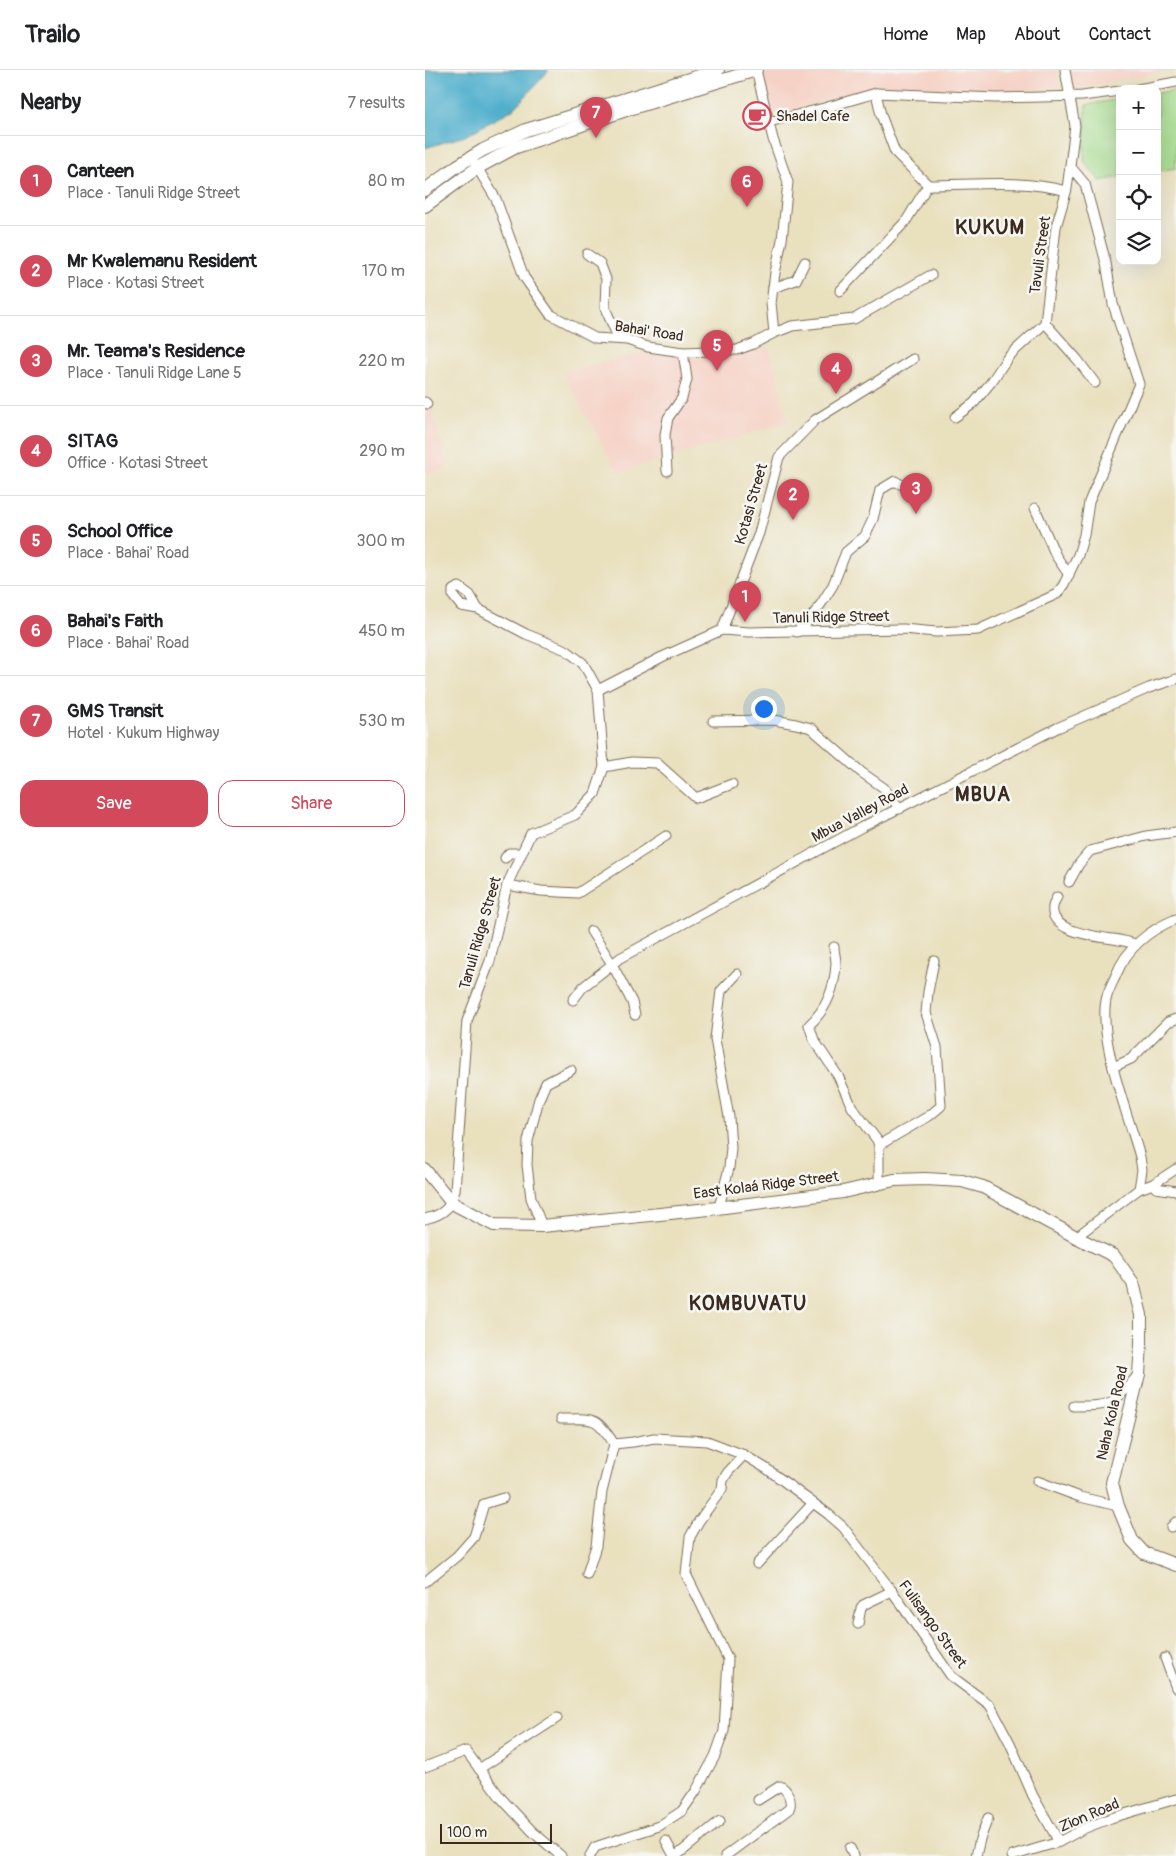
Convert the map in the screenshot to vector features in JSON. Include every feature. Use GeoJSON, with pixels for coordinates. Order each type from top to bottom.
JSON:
{"type":"FeatureCollection","features":[{"type":"Feature","properties":{"kind":"street"},"geometry":{"type":"LineString","coordinates":[[425,206],[474,163],[512,136],[539,125],[719,70]]}},
{"type":"Feature","properties":{"kind":"street"},"geometry":{"type":"LineString","coordinates":[[425,190],[474,163],[546,136],[756,70],[769,122],[788,182],[782,240],[771,303],[774,333]]}},
{"type":"Feature","properties":{"kind":"street","name":"Tavuli Street"},"geometry":{"type":"LineString","coordinates":[[1045,323],[1056,227],[1066,191],[1075,126],[1065,70]]}},
{"type":"Feature","properties":{"kind":"street"},"geometry":{"type":"LineString","coordinates":[[1160,85],[1176,82]]}},
{"type":"Feature","properties":{"kind":"street"},"geometry":{"type":"LineString","coordinates":[[769,122],[876,93],[996,98],[1082,96],[1116,92]]}},
{"type":"Feature","properties":{"kind":"street"},"geometry":{"type":"LineString","coordinates":[[876,93],[881,115],[895,152],[928,185],[984,183],[1044,185],[1066,191]]}},
{"type":"Feature","properties":{"kind":"street","name":"Bahai' Road"},"geometry":{"type":"LineString","coordinates":[[474,163],[496,199],[524,278],[550,314],[595,338],[627,340],[647,347],[683,352],[737,350],[798,324],[854,319],[931,275]]}},
{"type":"Feature","properties":{"kind":"street","name":"Tanuli Ridge Street"},"geometry":{"type":"LineString","coordinates":[[452,1203],[455,1190],[467,1021],[490,961],[507,885],[531,833],[575,815],[595,794],[604,767],[598,690],[663,656],[722,630],[797,632],[903,629],[936,632],[978,630],[1057,594],[1069,575],[1084,535],[1089,502],[1139,384],[1113,304],[1106,263],[1085,184],[1070,166]]}},
{"type":"Feature","properties":{"kind":"street"},"geometry":{"type":"LineString","coordinates":[[840,291],[906,220],[928,185]]}},
{"type":"Feature","properties":{"kind":"street"},"geometry":{"type":"LineString","coordinates":[[587,254],[600,264],[606,279],[605,308],[617,335],[627,340]]}},
{"type":"Feature","properties":{"kind":"street"},"geometry":{"type":"LineString","coordinates":[[773,288],[796,280],[805,262]]}},
{"type":"Feature","properties":{"kind":"street"},"geometry":{"type":"LineString","coordinates":[[955,418],[974,403],[992,382],[1008,357],[1045,323],[1077,359],[1095,383]]}},
{"type":"Feature","properties":{"kind":"street"},"geometry":{"type":"LineString","coordinates":[[667,471],[665,435],[668,418],[682,398],[687,379],[683,352]]}},
{"type":"Feature","properties":{"kind":"street","name":"Kotasi Street"},"geometry":{"type":"LineString","coordinates":[[722,630],[759,533],[779,457],[815,420],[913,359]]}},
{"type":"Feature","properties":{"kind":"street"},"geometry":{"type":"LineString","coordinates":[[797,632],[811,618],[833,585],[845,552],[865,536],[873,519],[880,490],[895,481],[911,490]]}},
{"type":"Feature","properties":{"kind":"street"},"geometry":{"type":"LineString","coordinates":[[1035,508],[1056,556],[1069,575]]}},
{"type":"Feature","properties":{"kind":"street"},"geometry":{"type":"LineString","coordinates":[[478,609],[526,634],[566,650],[583,663],[598,690]]}},
{"type":"Feature","properties":{"kind":"street","name":"Mbua Valley Road"},"geometry":{"type":"LineString","coordinates":[[573,1000],[583,987],[620,958],[861,827],[1057,728],[1149,688],[1176,679]]}},
{"type":"Feature","properties":{"kind":"street"},"geometry":{"type":"LineString","coordinates":[[713,721],[775,720],[811,728],[861,772],[884,788],[899,809]]}},
{"type":"Feature","properties":{"kind":"street"},"geometry":{"type":"LineString","coordinates":[[604,767],[632,762],[657,763],[696,798],[732,784]]}},
{"type":"Feature","properties":{"kind":"street"},"geometry":{"type":"LineString","coordinates":[[1069,882],[1079,864],[1091,851],[1145,836],[1176,832]]}},
{"type":"Feature","properties":{"kind":"street"},"geometry":{"type":"LineString","coordinates":[[507,885],[541,891],[579,893],[666,836]]}},
{"type":"Feature","properties":{"kind":"street"},"geometry":{"type":"LineString","coordinates":[[505,858],[509,853],[522,853]]}},
{"type":"Feature","properties":{"kind":"street"},"geometry":{"type":"LineString","coordinates":[[1057,897],[1052,906],[1053,916],[1062,925],[1075,932],[1136,944]]}},
{"type":"Feature","properties":{"kind":"street"},"geometry":{"type":"LineString","coordinates":[[1139,1189],[1142,1170],[1140,1157],[1113,1067],[1105,1031],[1107,997],[1126,956],[1136,944],[1176,914]]}},
{"type":"Feature","properties":{"kind":"street"},"geometry":{"type":"LineString","coordinates":[[1161,925],[1176,919]]}},
{"type":"Feature","properties":{"kind":"street"},"geometry":{"type":"LineString","coordinates":[[591,931],[612,964],[632,1002],[635,1015]]}},
{"type":"Feature","properties":{"kind":"street"},"geometry":{"type":"LineString","coordinates":[[834,947],[836,961],[829,997],[820,1016],[809,1025],[814,1040],[838,1076],[853,1107],[877,1140],[879,1145],[879,1184]]}},
{"type":"Feature","properties":{"kind":"street"},"geometry":{"type":"LineString","coordinates":[[879,1145],[929,1116],[941,1106],[937,1047],[926,1013],[934,961]]}},
{"type":"Feature","properties":{"kind":"street"},"geometry":{"type":"LineString","coordinates":[[719,1207],[729,1168],[731,1148],[729,1117],[715,1039],[721,991],[737,974]]}},
{"type":"Feature","properties":{"kind":"street"},"geometry":{"type":"LineString","coordinates":[[1113,1067],[1131,1059],[1168,1022],[1176,1019]]}},
{"type":"Feature","properties":{"kind":"street"},"geometry":{"type":"LineString","coordinates":[[542,1226],[531,1198],[527,1165],[528,1141],[539,1098],[546,1083],[571,1070]]}},
{"type":"Feature","properties":{"kind":"street"},"geometry":{"type":"LineString","coordinates":[[1075,1237],[1139,1189],[1153,1184],[1176,1169]]}},
{"type":"Feature","properties":{"kind":"street"},"geometry":{"type":"LineString","coordinates":[[425,1170],[452,1203],[436,1216],[425,1219]]}},
{"type":"Feature","properties":{"kind":"street","name":"East Kolaá Ridge Street"},"geometry":{"type":"LineString","coordinates":[[452,1203],[494,1225],[542,1226],[843,1192],[894,1180],[962,1181],[983,1187],[1075,1237]]}},
{"type":"Feature","properties":{"kind":"street"},"geometry":{"type":"LineString","coordinates":[[1153,1184],[1156,1188],[1176,1191]]}},
{"type":"Feature","properties":{"kind":"street","name":"Naha Kola Road"},"geometry":{"type":"LineString","coordinates":[[1075,1237],[1114,1256],[1133,1283],[1141,1315],[1139,1374],[1112,1483],[1118,1506],[1132,1540],[1144,1553],[1176,1565]]}},
{"type":"Feature","properties":{"kind":"street"},"geometry":{"type":"LineString","coordinates":[[1074,1406],[1103,1406],[1119,1397],[1139,1374]]}},
{"type":"Feature","properties":{"kind":"street"},"geometry":{"type":"LineString","coordinates":[[561,1418],[586,1419],[597,1422],[605,1429],[614,1444],[602,1492],[596,1546],[587,1574]]}},
{"type":"Feature","properties":{"kind":"street","name":"Fulisango Street"},"geometry":{"type":"LineString","coordinates":[[614,1444],[654,1438],[707,1441],[744,1455],[767,1469],[843,1527],[892,1591],[951,1676],[990,1705],[1010,1743],[1033,1796],[1059,1842]]}},
{"type":"Feature","properties":{"kind":"street"},"geometry":{"type":"LineString","coordinates":[[590,1856],[595,1847],[659,1826],[681,1811],[696,1791],[715,1756],[724,1731],[729,1659],[686,1574],[690,1537],[722,1489],[723,1480],[728,1472],[734,1463],[744,1455]]}},
{"type":"Feature","properties":{"kind":"street"},"geometry":{"type":"LineString","coordinates":[[1037,1481],[1072,1494],[1118,1506]]}},
{"type":"Feature","properties":{"kind":"street"},"geometry":{"type":"LineString","coordinates":[[425,1582],[457,1556],[474,1537],[484,1504],[503,1498]]}},
{"type":"Feature","properties":{"kind":"street"},"geometry":{"type":"LineString","coordinates":[[757,1564],[813,1503]]}},
{"type":"Feature","properties":{"kind":"street"},"geometry":{"type":"LineString","coordinates":[[858,1624],[863,1605],[892,1591]]}},
{"type":"Feature","properties":{"kind":"street"},"geometry":{"type":"LineString","coordinates":[[1165,1658],[1176,1688]]}},
{"type":"Feature","properties":{"kind":"street"},"geometry":{"type":"LineString","coordinates":[[479,1769],[557,1718]]}},
{"type":"Feature","properties":{"kind":"street"},"geometry":{"type":"LineString","coordinates":[[425,1767],[466,1751],[514,1812],[533,1832],[561,1856]]}},
{"type":"Feature","properties":{"kind":"street"},"geometry":{"type":"LineString","coordinates":[[725,1856],[789,1809],[791,1804],[791,1800],[783,1787],[779,1786],[758,1800]]}},
{"type":"Feature","properties":{"kind":"street","name":"Zion Road"},"geometry":{"type":"LineString","coordinates":[[1012,1856],[1059,1842],[1083,1829],[1111,1818],[1176,1799]]}},
{"type":"Feature","properties":{"kind":"street"},"geometry":{"type":"LineString","coordinates":[[976,1856],[980,1839],[989,1818]]}},
{"type":"Feature","properties":{"kind":"street"},"geometry":{"type":"LineString","coordinates":[[666,1842],[675,1856],[720,1821]]}},
{"type":"Feature","properties":{"kind":"shaded area"},"geometry":{"type":"Polygon","coordinates":[[[770,70],[1056,70],[1060,86],[1004,94],[873,88],[773,114],[763,72],[770,70]]]}},
{"type":"Feature","properties":{"kind":"shaded area"},"geometry":{"type":"Polygon","coordinates":[[[1070,70],[1175,70],[1073,89],[1070,70]]]}},
{"type":"Feature","properties":{"kind":"shaded area"},"geometry":{"type":"Polygon","coordinates":[[[769,346],[788,422],[618,473],[562,372],[642,353],[698,358],[769,346]]]}},
{"type":"Feature","properties":{"kind":"shaded area"},"geometry":{"type":"Polygon","coordinates":[[[425,385],[449,467],[425,476],[425,385]]]}},
{"type":"Feature","properties":{"kind":"green space"},"geometry":{"type":"Polygon","coordinates":[[[1176,90],[1176,168],[1161,170],[1161,130],[1161,92],[1176,90]]]}},
{"type":"Feature","properties":{"kind":"green space"},"geometry":{"type":"Polygon","coordinates":[[[1116,100],[1116,178],[1100,181],[1084,161],[1086,105],[1116,100]]]}},
{"type":"Feature","properties":{"kind":"water"},"geometry":{"type":"Polygon","coordinates":[[[425,70],[549,70],[515,108],[465,136],[425,148],[425,70]]]}},
{"type":"Feature","properties":{"kind":"place","name":"Shadel Cafe"},"geometry":{"type":"Point","coordinates":[757,116]}},
{"type":"Feature","properties":{"kind":"place","name":"GMS Transit"},"geometry":{"type":"Point","coordinates":[596,138]}},
{"type":"Feature","properties":{"kind":"place","name":"Bahai's Faith"},"geometry":{"type":"Point","coordinates":[747,207]}},
{"type":"Feature","properties":{"kind":"place","name":"School Office"},"geometry":{"type":"Point","coordinates":[717,371]}},
{"type":"Feature","properties":{"kind":"place","name":"SITAG"},"geometry":{"type":"Point","coordinates":[836,394]}},
{"type":"Feature","properties":{"kind":"place","name":"Mr. Teama's Residence"},"geometry":{"type":"Point","coordinates":[916,514]}},
{"type":"Feature","properties":{"kind":"place","name":"Mr Kwalemanu Resident"},"geometry":{"type":"Point","coordinates":[793,520]}},
{"type":"Feature","properties":{"kind":"place","name":"Canteen"},"geometry":{"type":"Point","coordinates":[745,622]}},
{"type":"Feature","properties":{"kind":"district","name":"KUKUM"},"geometry":{"type":"Point","coordinates":[990,227]}},
{"type":"Feature","properties":{"kind":"district","name":"MBUA"},"geometry":{"type":"Point","coordinates":[983,794]}},
{"type":"Feature","properties":{"kind":"district","name":"KOMBUVATU"},"geometry":{"type":"Point","coordinates":[748,1303]}}]}
